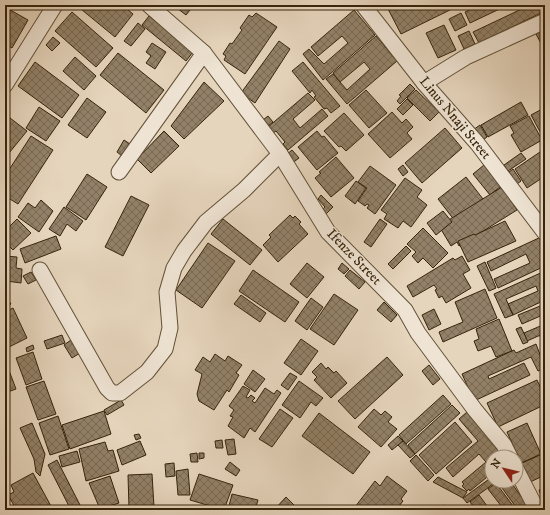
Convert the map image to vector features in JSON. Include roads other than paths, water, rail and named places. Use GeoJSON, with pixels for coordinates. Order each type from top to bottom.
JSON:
{"type":"FeatureCollection","features":[{"type":"Feature","properties":{"kind":"street"},"geometry":{"type":"LineString","coordinates":[[5,85],[55,5]]}},
{"type":"Feature","properties":{"kind":"street","name":"Ifenze Street"},"geometry":{"type":"LineString","coordinates":[[149,5],[204,53],[280,154],[328,232],[405,310],[418,333],[506,449]]}},
{"type":"Feature","properties":{"kind":"street","name":"Linus Nnaji Street"},"geometry":{"type":"LineString","coordinates":[[363,5],[424,83],[477,143],[545,233]]}},
{"type":"Feature","properties":{"kind":"street"},"geometry":{"type":"LineString","coordinates":[[424,83],[466,57],[545,21]]}},
{"type":"Feature","properties":{"kind":"street"},"geometry":{"type":"LineString","coordinates":[[119,172],[204,53]]}},
{"type":"Feature","properties":{"kind":"street"},"geometry":{"type":"LineString","coordinates":[[40,270],[107,388],[112,393],[120,393],[147,372],[165,349],[170,328],[167,292],[174,268],[184,251],[206,222],[244,190],[280,154]]}},
{"type":"Feature","properties":{"kind":"street"},"geometry":{"type":"LineString","coordinates":[[524,484],[538,510]]}}]}
